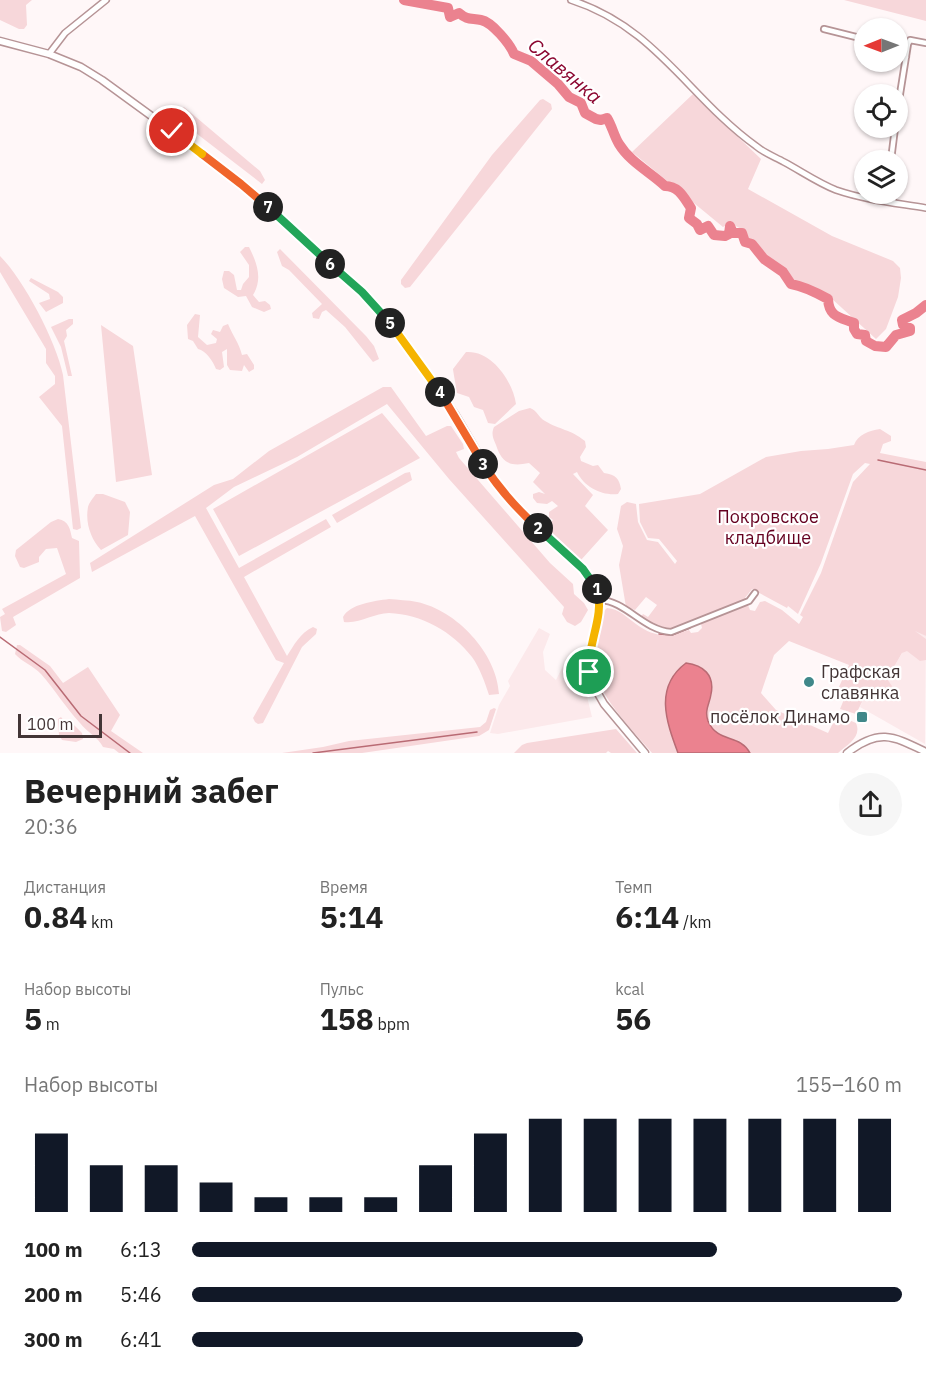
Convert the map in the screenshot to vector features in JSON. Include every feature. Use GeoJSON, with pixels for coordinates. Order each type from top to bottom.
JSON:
{"type":"FeatureCollection","features":[{"type":"Feature","properties":{"kind":"main road"},"geometry":{"type":"LineString","coordinates":[[0,41],[49,54],[74,64],[102,80],[241,184],[362,292],[398,332],[428,372],[495,482],[515,507],[583,569],[597,589],[600,600],[599,613],[588,662],[591,683],[604,704],[645,753]]}},
{"type":"Feature","properties":{"kind":"main road"},"geometry":{"type":"LineString","coordinates":[[847,753],[866,741],[883,736],[898,739],[926,752]]}},
{"type":"Feature","properties":{"kind":"street"},"geometry":{"type":"LineString","coordinates":[[49,54],[58,39],[106,0]]}},
{"type":"Feature","properties":{"kind":"street"},"geometry":{"type":"LineString","coordinates":[[571,0],[613,17],[648,44],[756,147],[836,189],[854,193]]}},
{"type":"Feature","properties":{"kind":"street"},"geometry":{"type":"LineString","coordinates":[[824,30],[854,37]]}},
{"type":"Feature","properties":{"kind":"street"},"geometry":{"type":"LineString","coordinates":[[908,48],[910,40],[926,43]]}},
{"type":"Feature","properties":{"kind":"street"},"geometry":{"type":"LineString","coordinates":[[903,204],[926,208]]}},
{"type":"Feature","properties":{"kind":"street"},"geometry":{"type":"LineString","coordinates":[[600,600],[610,600],[660,632],[671,632],[749,601],[755,593]]}},
{"type":"Feature","properties":{"kind":"shaded area"},"geometry":{"type":"Polygon","coordinates":[[[539,628],[550,634],[543,652],[545,670],[556,680],[567,658],[575,661],[571,672],[581,672],[592,717],[498,734],[490,733],[499,705],[510,686],[508,681],[539,628]]]}},
{"type":"Feature","properties":{"kind":"shaded area"},"geometry":{"type":"Polygon","coordinates":[[[916,630],[926,636],[925,744],[860,707],[868,690],[877,695],[916,630]]]}},
{"type":"Feature","properties":{"kind":"shaded area"},"geometry":{"type":"Polygon","coordinates":[[[686,663],[698,666],[706,672],[711,681],[707,713],[712,728],[717,733],[740,743],[750,753],[678,753],[667,717],[666,694],[676,672],[686,663]]]}},
{"type":"Feature","properties":{"kind":"green space"},"geometry":{"type":"Polygon","coordinates":[[[0,0],[32,0],[26,5],[27,25],[24,29],[0,20],[0,0]]]}},
{"type":"Feature","properties":{"kind":"green space"},"geometry":{"type":"Polygon","coordinates":[[[844,0],[926,0],[926,21],[844,0]]]}},
{"type":"Feature","properties":{"kind":"green space"},"geometry":{"type":"Polygon","coordinates":[[[693,94],[761,159],[748,189],[832,236],[893,261],[900,268],[898,297],[886,329],[876,339],[831,298],[808,286],[792,281],[783,268],[772,262],[749,241],[745,231],[730,223],[723,227],[632,152],[693,94]]]}},
{"type":"Feature","properties":{"kind":"green space"},"geometry":{"type":"Polygon","coordinates":[[[543,99],[551,104],[552,109],[410,287],[405,288],[401,280],[492,155],[543,99]]]}},
{"type":"Feature","properties":{"kind":"green space"},"geometry":{"type":"Polygon","coordinates":[[[184,107],[260,171],[265,180],[262,184],[179,120],[177,115],[184,107]]]}},
{"type":"Feature","properties":{"kind":"green space"},"geometry":{"type":"Polygon","coordinates":[[[245,247],[249,247],[258,271],[258,283],[253,295],[259,302],[265,301],[270,305],[271,309],[264,312],[252,307],[246,296],[238,297],[224,288],[222,279],[224,271],[229,271],[234,275],[237,290],[241,290],[249,277],[249,265],[240,252],[245,247]]]}},
{"type":"Feature","properties":{"kind":"green space"},"geometry":{"type":"Polygon","coordinates":[[[280,249],[366,336],[374,346],[379,359],[373,362],[345,327],[326,310],[322,312],[319,319],[313,318],[312,313],[322,304],[289,270],[282,266],[277,252],[280,249]]]}},
{"type":"Feature","properties":{"kind":"green space"},"geometry":{"type":"Polygon","coordinates":[[[0,256],[19,280],[38,312],[54,345],[63,375],[81,528],[77,530],[73,529],[62,426],[39,397],[55,384],[55,376],[46,363],[46,349],[0,272],[0,256]]]}},
{"type":"Feature","properties":{"kind":"green space"},"geometry":{"type":"Polygon","coordinates":[[[31,278],[58,292],[63,297],[63,303],[46,312],[39,303],[50,299],[49,294],[29,281],[31,278]]]}},
{"type":"Feature","properties":{"kind":"green space"},"geometry":{"type":"Polygon","coordinates":[[[195,314],[200,315],[198,337],[207,345],[216,343],[217,339],[211,334],[213,330],[220,332],[223,326],[228,324],[242,355],[247,354],[254,369],[249,372],[244,365],[242,371],[230,370],[227,365],[227,349],[222,352],[224,367],[220,370],[216,369],[206,354],[188,339],[187,325],[195,314]]]}},
{"type":"Feature","properties":{"kind":"green space"},"geometry":{"type":"Polygon","coordinates":[[[73,319],[73,324],[66,330],[67,336],[64,341],[72,376],[68,376],[61,347],[51,327],[73,319]]]}},
{"type":"Feature","properties":{"kind":"green space"},"geometry":{"type":"Polygon","coordinates":[[[101,325],[133,346],[152,475],[116,482],[101,325]]]}},
{"type":"Feature","properties":{"kind":"green space"},"geometry":{"type":"Polygon","coordinates":[[[466,352],[484,356],[492,362],[500,369],[511,386],[516,404],[495,424],[488,423],[483,410],[474,407],[469,397],[457,393],[453,369],[466,352]]]}},
{"type":"Feature","properties":{"kind":"green space"},"geometry":{"type":"Polygon","coordinates":[[[383,387],[391,387],[426,436],[451,426],[463,444],[464,449],[456,452],[459,458],[550,563],[573,584],[574,594],[588,610],[581,622],[575,626],[567,622],[562,614],[564,607],[449,479],[387,404],[297,457],[234,487],[206,508],[239,568],[326,519],[331,527],[244,577],[287,656],[304,633],[313,627],[317,629],[316,634],[302,647],[263,723],[258,724],[253,718],[284,663],[276,660],[195,516],[92,572],[90,563],[214,485],[233,479],[269,451],[383,387]]]}},
{"type":"Feature","properties":{"kind":"green space"},"geometry":{"type":"Polygon","coordinates":[[[530,408],[545,421],[585,441],[586,447],[580,457],[581,461],[593,466],[598,465],[604,473],[614,476],[619,482],[621,489],[618,494],[606,494],[589,486],[577,472],[573,474],[593,495],[585,506],[608,530],[581,560],[546,527],[553,520],[549,517],[549,512],[558,506],[552,501],[547,504],[537,503],[533,498],[533,494],[539,492],[545,494],[533,482],[540,473],[529,463],[512,464],[504,460],[493,438],[494,427],[519,411],[530,408]]]}},
{"type":"Feature","properties":{"kind":"green space"},"geometry":{"type":"Polygon","coordinates":[[[382,413],[420,458],[239,556],[213,509],[382,413]]]}},
{"type":"Feature","properties":{"kind":"green space","name":"Покровское кладбище"},"geometry":{"type":"Polygon","coordinates":[[[880,429],[891,436],[891,441],[883,444],[880,453],[926,462],[926,636],[915,631],[926,639],[926,660],[920,661],[907,651],[902,653],[887,679],[892,686],[885,698],[868,690],[856,714],[840,709],[845,697],[838,689],[849,665],[789,641],[774,655],[761,693],[776,710],[828,733],[837,715],[856,723],[856,736],[838,753],[652,753],[615,709],[599,683],[594,658],[604,611],[607,608],[616,610],[643,629],[656,634],[668,635],[689,630],[691,633],[698,632],[702,628],[701,624],[696,624],[667,631],[640,618],[643,614],[648,617],[657,605],[646,597],[635,610],[626,607],[619,565],[623,546],[617,529],[621,506],[627,502],[636,504],[638,522],[647,540],[658,542],[675,564],[677,561],[659,539],[648,538],[640,522],[639,504],[700,494],[766,457],[854,445],[861,436],[880,429]],[[865,463],[853,474],[821,563],[798,614],[788,606],[787,608],[752,589],[745,598],[750,610],[755,611],[760,602],[765,601],[782,610],[799,624],[803,617],[800,615],[821,573],[853,482],[870,464],[865,463]]]}},
{"type":"Feature","properties":{"kind":"green space"},"geometry":{"type":"Polygon","coordinates":[[[410,472],[412,480],[337,523],[332,515],[405,473],[410,472]]]}},
{"type":"Feature","properties":{"kind":"green space"},"geometry":{"type":"Polygon","coordinates":[[[96,494],[103,494],[125,502],[130,512],[128,535],[101,550],[94,541],[87,519],[89,505],[96,494]]]}},
{"type":"Feature","properties":{"kind":"green space"},"geometry":{"type":"Polygon","coordinates":[[[58,519],[67,524],[72,538],[79,541],[80,578],[13,617],[16,625],[6,632],[2,631],[0,617],[5,614],[2,609],[66,574],[57,548],[46,549],[39,557],[39,562],[24,568],[20,567],[15,556],[16,550],[58,519]]]}},
{"type":"Feature","properties":{"kind":"green space"},"geometry":{"type":"Polygon","coordinates":[[[389,599],[414,601],[432,607],[460,624],[472,636],[491,663],[497,679],[499,694],[489,695],[472,657],[456,640],[435,626],[413,617],[389,613],[344,622],[343,617],[351,609],[389,599]]]}},
{"type":"Feature","properties":{"kind":"green space"},"geometry":{"type":"Polygon","coordinates":[[[17,645],[50,666],[63,683],[88,667],[120,715],[111,731],[143,753],[119,753],[114,749],[103,747],[75,717],[41,674],[15,654],[17,645]]]}},
{"type":"Feature","properties":{"kind":"green space"},"geometry":{"type":"Polygon","coordinates":[[[496,709],[489,730],[479,736],[362,753],[282,753],[349,741],[480,727],[486,722],[490,710],[496,709]]]}},
{"type":"Feature","properties":{"kind":"green space"},"geometry":{"type":"Polygon","coordinates":[[[61,717],[67,725],[74,725],[82,733],[83,739],[76,742],[62,740],[59,735],[58,719],[61,717]]]}},
{"type":"Feature","properties":{"kind":"green space"},"geometry":{"type":"Polygon","coordinates":[[[616,729],[637,753],[608,751],[606,753],[514,753],[527,743],[616,729]]]}},
{"type":"Feature","properties":{"kind":"waterway","name":"Славянка"},"geometry":{"type":"LineString","coordinates":[[404,0],[448,8],[450,17],[459,13],[490,25],[505,39],[514,54],[531,61],[558,84],[569,97],[581,103],[585,113],[596,119],[607,118],[619,144],[629,156],[665,186],[681,193],[691,208],[689,218],[697,224],[700,230],[708,226],[714,235],[725,236],[729,234],[730,226],[733,233],[742,233],[745,242],[752,244],[764,259],[783,272],[791,284],[828,299],[830,310],[839,318],[854,323],[857,334],[865,335],[866,341],[875,346],[886,347],[896,335],[910,331],[910,328],[903,325],[902,320],[926,305]]}},
{"type":"Feature","properties":{"kind":"waterway"},"geometry":{"type":"LineString","coordinates":[[878,460],[926,470]]}},
{"type":"Feature","properties":{"kind":"waterway"},"geometry":{"type":"LineString","coordinates":[[659,634],[672,635],[690,628]]}},
{"type":"Feature","properties":{"kind":"waterway"},"geometry":{"type":"LineString","coordinates":[[0,637],[45,670],[81,716],[130,753]]}},
{"type":"Feature","properties":{"kind":"waterway"},"geometry":{"type":"LineString","coordinates":[[313,753],[477,732]]}},
{"type":"Feature","properties":{"kind":"place","name":"Графская славянка"},"geometry":{"type":"Point","coordinates":[809,682]}},
{"type":"Feature","properties":{"kind":"place","name":"посёлок Динамо"},"geometry":{"type":"Point","coordinates":[862,717]}},
{"type":"Feature","properties":{"kind":"route"},"geometry":{"type":"LineString","coordinates":[[172,131],[241,184],[362,292],[398,332],[428,372],[495,482],[515,507],[591,579],[600,600],[588,662],[589,672]]}}]}
